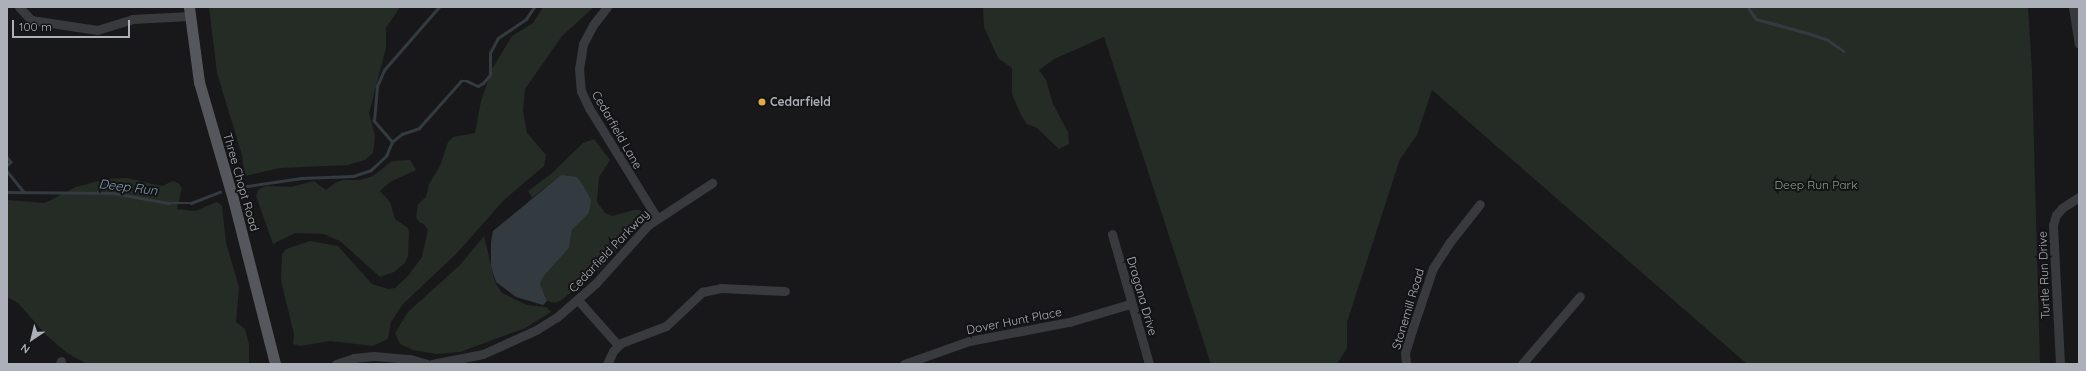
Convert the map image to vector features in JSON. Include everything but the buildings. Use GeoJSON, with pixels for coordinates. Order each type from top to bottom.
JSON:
{"type":"FeatureCollection","features":[{"type":"Feature","properties":{"kind":"main road","name":"Three Chopt Road"},"geometry":{"type":"LineString","coordinates":[[190,12],[199,82],[233,199],[276,364]]}},
{"type":"Feature","properties":{"kind":"street"},"geometry":{"type":"LineString","coordinates":[[19,7],[31,20],[97,30],[132,19],[190,12]]}},
{"type":"Feature","properties":{"kind":"street","name":"Cedarfield Lane"},"geometry":{"type":"LineString","coordinates":[[607,7],[583,44],[579,69],[581,91],[589,108],[657,218]]}},
{"type":"Feature","properties":{"kind":"street"},"geometry":{"type":"LineString","coordinates":[[2074,7],[2079,44]]}},
{"type":"Feature","properties":{"kind":"street","name":"Cedarfield Parkway"},"geometry":{"type":"LineString","coordinates":[[432,364],[472,358],[519,338],[557,317],[596,283],[631,242],[657,218],[712,183]]}},
{"type":"Feature","properties":{"kind":"street","name":"Turtle Run Drive"},"geometry":{"type":"LineString","coordinates":[[2060,364],[2054,225],[2056,215],[2062,208],[2079,197]]}},
{"type":"Feature","properties":{"kind":"street","name":"Stonemill Road"},"geometry":{"type":"LineString","coordinates":[[1406,364],[1405,353],[1433,268],[1450,242],[1480,204]]}},
{"type":"Feature","properties":{"kind":"street","name":"Dragana Drive"},"geometry":{"type":"LineString","coordinates":[[1112,234],[1130,304],[1149,364]]}},
{"type":"Feature","properties":{"kind":"street"},"geometry":{"type":"LineString","coordinates":[[607,364],[618,345],[666,326],[695,297],[712,288],[785,291]]}},
{"type":"Feature","properties":{"kind":"street"},"geometry":{"type":"LineString","coordinates":[[1522,364],[1580,296]]}},
{"type":"Feature","properties":{"kind":"street"},"geometry":{"type":"LineString","coordinates":[[578,300],[618,345]]}},
{"type":"Feature","properties":{"kind":"street","name":"Dover Hunt Place"},"geometry":{"type":"LineString","coordinates":[[904,364],[969,341],[1069,322],[1130,304]]}},
{"type":"Feature","properties":{"kind":"street"},"geometry":{"type":"LineString","coordinates":[[336,364],[365,356],[389,361],[427,364]]}},
{"type":"Feature","properties":{"kind":"green space"},"geometry":{"type":"Polygon","coordinates":[[[209,7],[400,7],[386,28],[386,48],[369,113],[375,136],[373,153],[365,160],[348,165],[280,168],[245,176],[242,155],[217,73],[209,7]]]}},
{"type":"Feature","properties":{"kind":"green space"},"geometry":{"type":"Polygon","coordinates":[[[543,7],[594,7],[562,36],[525,89],[523,111],[527,133],[546,155],[544,166],[504,200],[457,253],[403,304],[391,322],[388,339],[373,346],[330,341],[300,346],[293,344],[294,334],[281,281],[282,254],[286,249],[310,241],[338,246],[372,284],[388,289],[395,288],[408,276],[422,257],[428,230],[416,217],[418,204],[426,197],[429,184],[440,166],[448,142],[453,137],[475,133],[481,101],[492,69],[512,36],[533,23],[543,7]]]}},
{"type":"Feature","properties":{"kind":"green space","name":"Deep Run Park"},"geometry":{"type":"Polygon","coordinates":[[[983,7],[2028,7],[2032,70],[2040,364],[1747,364],[1432,90],[1417,135],[1400,159],[1347,322],[1347,348],[1337,364],[1211,364],[1104,37],[1054,59],[1039,70],[1046,80],[1053,104],[1068,132],[1069,144],[1059,149],[1037,128],[1027,124],[1021,115],[1012,94],[1012,68],[998,58],[984,27],[983,7]]]}},
{"type":"Feature","properties":{"kind":"green space"},"geometry":{"type":"Polygon","coordinates":[[[594,139],[610,160],[599,177],[597,202],[605,213],[612,216],[634,210],[640,210],[644,215],[604,266],[560,301],[554,303],[547,301],[540,284],[543,277],[569,248],[572,230],[589,213],[561,175],[532,198],[528,191],[551,174],[583,143],[594,139]]]}},
{"type":"Feature","properties":{"kind":"green space"},"geometry":{"type":"Polygon","coordinates":[[[410,160],[416,170],[390,182],[380,191],[390,202],[395,219],[408,228],[409,233],[408,256],[405,263],[394,272],[380,277],[340,241],[323,234],[295,233],[273,244],[256,196],[259,189],[266,186],[292,187],[314,181],[326,190],[335,183],[343,180],[360,180],[373,176],[392,161],[410,160]]]}},
{"type":"Feature","properties":{"kind":"green space"},"geometry":{"type":"Polygon","coordinates":[[[126,178],[162,186],[173,181],[178,183],[182,188],[177,209],[195,211],[217,202],[222,206],[226,243],[239,287],[236,322],[245,329],[249,345],[249,364],[87,364],[67,353],[46,335],[18,303],[7,297],[7,200],[45,203],[76,187],[106,179],[126,178]]]}},
{"type":"Feature","properties":{"kind":"green space"},"geometry":{"type":"Polygon","coordinates":[[[484,236],[495,282],[502,293],[527,305],[546,307],[551,312],[525,328],[460,352],[437,354],[413,350],[400,344],[395,333],[408,312],[460,265],[484,236]]]}},
{"type":"Feature","properties":{"kind":"shaded area"},"geometry":{"type":"Polygon","coordinates":[[[561,175],[577,177],[591,200],[589,213],[572,230],[569,248],[543,277],[540,284],[547,301],[543,305],[516,297],[496,282],[491,266],[491,242],[493,231],[561,175]]]}},
{"type":"Feature","properties":{"kind":"waterway","name":"Deep Run"},"geometry":{"type":"LineString","coordinates":[[392,142],[374,121],[377,86],[384,70],[439,7]]}},
{"type":"Feature","properties":{"kind":"waterway","name":"Deep Run"},"geometry":{"type":"LineString","coordinates":[[241,187],[301,178],[353,176],[371,170],[386,156],[392,142],[402,134],[419,128],[461,81],[467,81],[478,86],[483,83],[490,75],[490,53],[498,38],[526,19],[534,7]]}},
{"type":"Feature","properties":{"kind":"waterway"},"geometry":{"type":"LineString","coordinates":[[1748,7],[1756,19],[1828,40],[1844,51]]}},
{"type":"Feature","properties":{"kind":"waterway"},"geometry":{"type":"LineString","coordinates":[[7,157],[11,162],[7,166]]}},
{"type":"Feature","properties":{"kind":"waterway"},"geometry":{"type":"LineString","coordinates":[[7,171],[23,191]]}},
{"type":"Feature","properties":{"kind":"waterway","name":"Deep Run"},"geometry":{"type":"LineString","coordinates":[[7,192],[113,193],[168,203],[191,203],[220,192]]}},
{"type":"Feature","properties":{"kind":"place","name":"Cedarfield"},"geometry":{"type":"Point","coordinates":[762,102]}}]}
